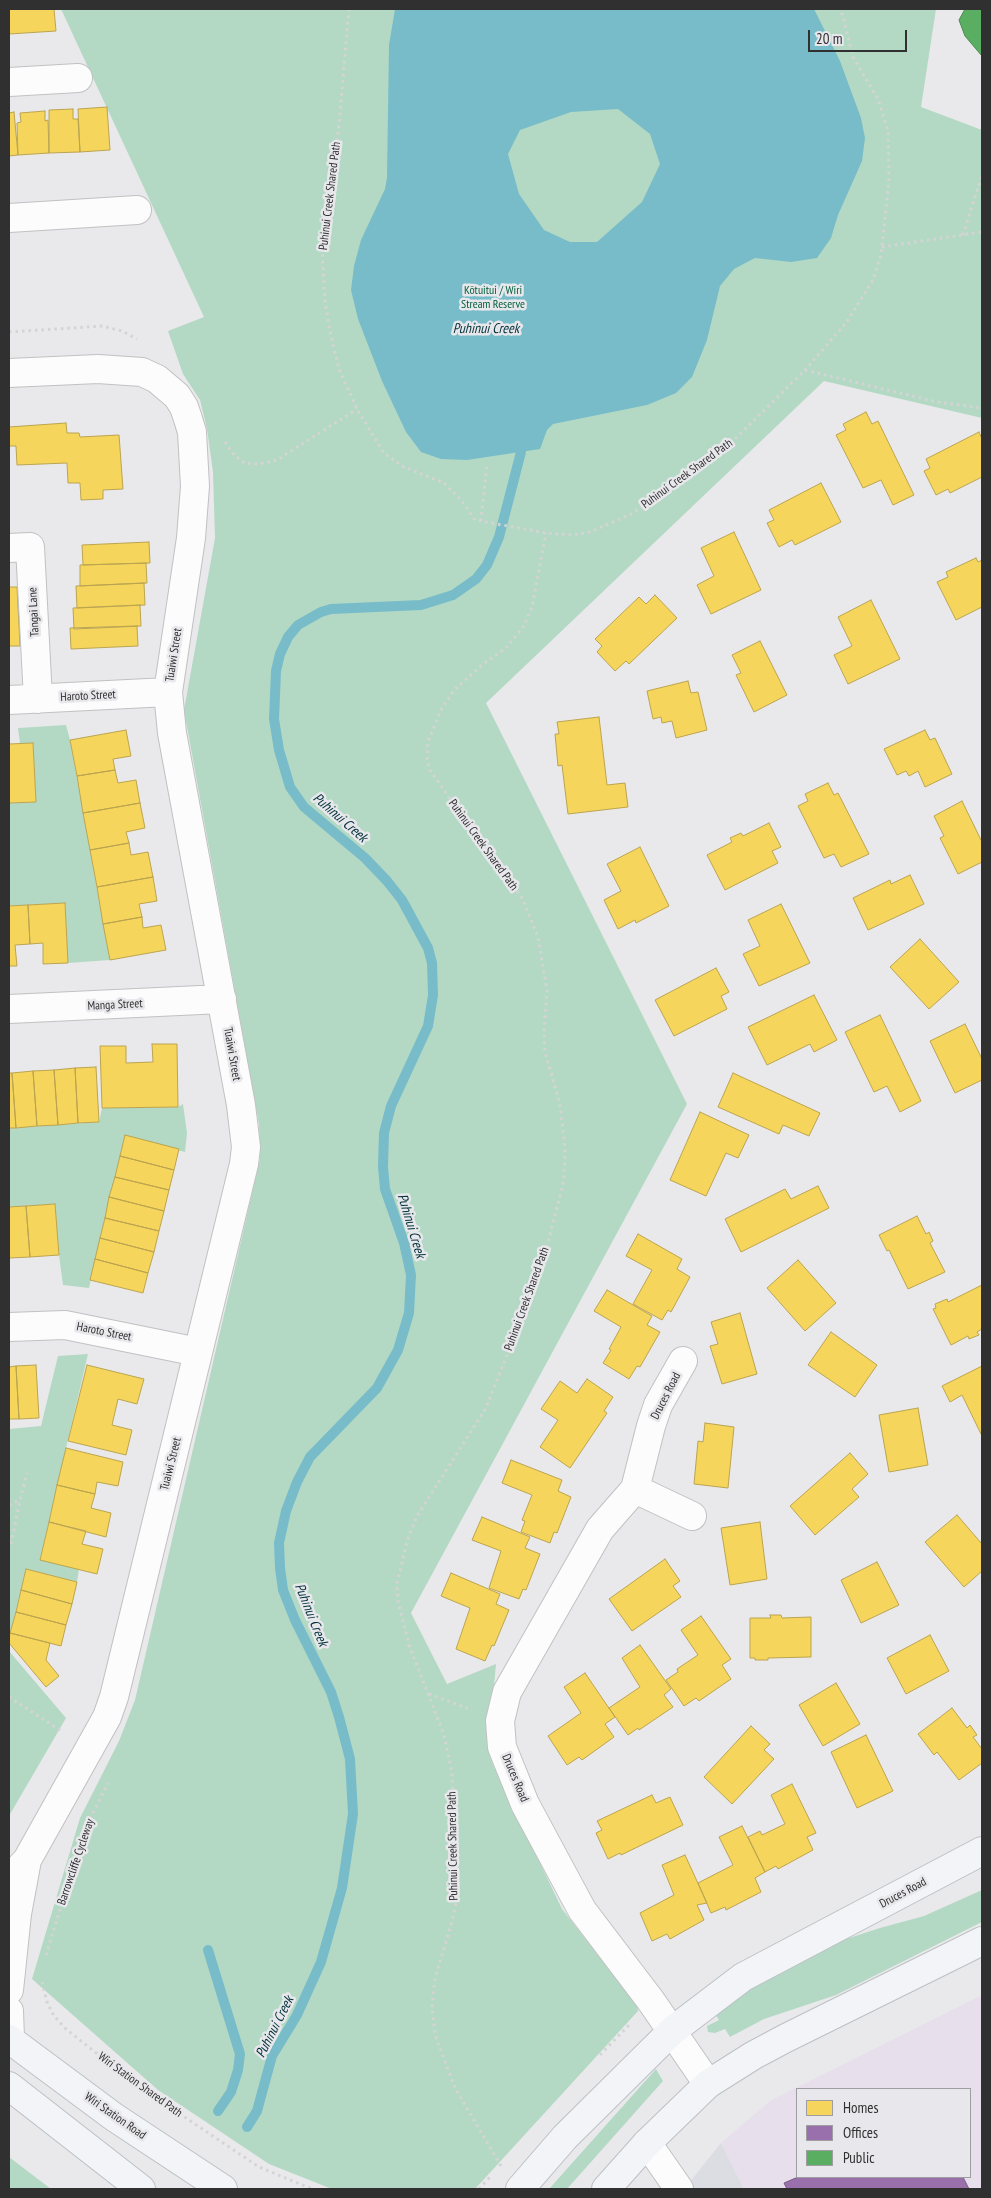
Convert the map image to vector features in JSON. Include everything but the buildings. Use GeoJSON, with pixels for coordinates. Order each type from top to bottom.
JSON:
{"type":"FeatureCollection","features":[{"type":"Feature","properties":{"kind":"main road","name":"Druces Road"},"geometry":{"type":"LineString","coordinates":[[513,2181],[572,2130],[672,2031],[743,1977],[982,1851]]}},
{"type":"Feature","properties":{"kind":"main road"},"geometry":{"type":"LineString","coordinates":[[606,2189],[648,2143],[708,2084],[754,2055],[786,2038],[982,1940]]}},
{"type":"Feature","properties":{"kind":"main road","name":"Wiri Station Road"},"geometry":{"type":"LineString","coordinates":[[9,2039],[114,2117],[223,2189]]}},
{"type":"Feature","properties":{"kind":"main road"},"geometry":{"type":"LineString","coordinates":[[9,2086],[141,2189]]}},
{"type":"Feature","properties":{"kind":"street"},"geometry":{"type":"LineString","coordinates":[[9,82],[78,78]]}},
{"type":"Feature","properties":{"kind":"street"},"geometry":{"type":"LineString","coordinates":[[9,218],[137,210]]}},
{"type":"Feature","properties":{"kind":"street","name":"Tuaiwi Street"},"geometry":{"type":"LineString","coordinates":[[9,373],[98,369],[142,372],[168,387],[184,407],[192,432],[195,486],[191,538],[168,692],[172,733],[241,1105],[246,1148],[244,1164],[114,1697],[107,1717],[27,1860],[9,1879]]}},
{"type":"Feature","properties":{"kind":"street","name":"Tangai Lane"},"geometry":{"type":"LineString","coordinates":[[9,548],[30,547],[38,699]]}},
{"type":"Feature","properties":{"kind":"street","name":"Haroto Street"},"geometry":{"type":"LineString","coordinates":[[9,700],[168,692]]}},
{"type":"Feature","properties":{"kind":"street","name":"Manga Street"},"geometry":{"type":"LineString","coordinates":[[9,1009],[222,1000]]}},
{"type":"Feature","properties":{"kind":"street","name":"Haroto Street"},"geometry":{"type":"LineString","coordinates":[[9,1327],[66,1325],[198,1352]]}},
{"type":"Feature","properties":{"kind":"street","name":"Druces Road"},"geometry":{"type":"LineString","coordinates":[[684,1361],[658,1405],[634,1489],[600,1529],[507,1692],[500,1721],[502,1747],[526,1804],[582,1910],[672,2031],[708,2084]]}},
{"type":"Feature","properties":{"kind":"street"},"geometry":{"type":"LineString","coordinates":[[634,1489],[692,1516]]}},
{"type":"Feature","properties":{"kind":"street","name":"Tuaiwi Street"},"geometry":{"type":"LineString","coordinates":[[9,1990],[17,1914],[27,1860]]}},
{"type":"Feature","properties":{"kind":"street"},"geometry":{"type":"LineString","coordinates":[[9,2010],[9,2039]]}},
{"type":"Feature","properties":{"kind":"street"},"geometry":{"type":"LineString","coordinates":[[648,2143],[679,2189]]}},
{"type":"Feature","properties":{"kind":"path","name":"Puhinui Creek Shared Path"},"geometry":{"type":"LineString","coordinates":[[349,9],[339,125],[322,246],[325,302],[331,336],[340,369],[357,409],[384,454],[402,466],[444,483],[461,500],[475,520],[574,535],[590,532],[631,514],[684,478],[736,438],[805,370],[846,323],[873,280],[878,268],[882,248],[890,180],[888,131],[878,99],[851,52],[841,9]]}},
{"type":"Feature","properties":{"kind":"path"},"geometry":{"type":"LineString","coordinates":[[963,235],[982,175]]}},
{"type":"Feature","properties":{"kind":"path"},"geometry":{"type":"LineString","coordinates":[[882,248],[982,232]]}},
{"type":"Feature","properties":{"kind":"path"},"geometry":{"type":"LineString","coordinates":[[805,370],[937,402],[982,408]]}},
{"type":"Feature","properties":{"kind":"path"},"geometry":{"type":"LineString","coordinates":[[277,460],[357,409]]}},
{"type":"Feature","properties":{"kind":"path"},"geometry":{"type":"LineString","coordinates":[[481,521],[487,463]]}},
{"type":"Feature","properties":{"kind":"path","name":"Puhinui Creek Shared Path"},"geometry":{"type":"LineString","coordinates":[[513,2181],[455,2088],[435,2035],[432,2008],[435,1978],[457,1898],[452,1772],[444,1735],[408,1644],[398,1601],[397,1584],[400,1566],[417,1516],[486,1408],[542,1266],[564,1180],[565,1148],[560,1104],[545,1052],[544,1034],[547,990],[538,937],[522,898],[430,770],[427,760],[428,742],[441,710],[454,690],[482,665],[507,647],[524,626],[532,607],[546,532]]}},
{"type":"Feature","properties":{"kind":"path"},"geometry":{"type":"LineString","coordinates":[[9,1538],[12,1544],[27,1473]]}},
{"type":"Feature","properties":{"kind":"path"},"geometry":{"type":"LineString","coordinates":[[9,1506],[20,1500]]}},
{"type":"Feature","properties":{"kind":"path"},"geometry":{"type":"LineString","coordinates":[[428,1694],[500,1721]]}},
{"type":"Feature","properties":{"kind":"path"},"geometry":{"type":"LineString","coordinates":[[9,1697],[64,1733]]}},
{"type":"Feature","properties":{"kind":"path","name":"Barrowcliffe Cycleway"},"geometry":{"type":"LineString","coordinates":[[43,1963],[75,1860],[93,1813],[109,1781]]}},
{"type":"Feature","properties":{"kind":"path"},"geometry":{"type":"LineString","coordinates":[[13,1952],[43,1963]]}},
{"type":"Feature","properties":{"kind":"path","name":"Wiri Station Shared Path"},"geometry":{"type":"LineString","coordinates":[[43,1963],[42,1982],[47,2002],[54,2016],[66,2029],[176,2112],[259,2167],[312,2189]]}},
{"type":"Feature","properties":{"kind":"shaded area"},"geometry":{"type":"Polygon","coordinates":[[[982,1995],[982,2189],[744,2189],[721,2143],[771,2100],[982,1995]]]}},
{"type":"Feature","properties":{"kind":"shaded area"},"geometry":{"type":"Polygon","coordinates":[[[721,2143],[744,2189],[684,2189],[721,2143]]]}},
{"type":"Feature","properties":{"kind":"green space","name":"Kōtuitui / Wiri Stream Reserve"},"geometry":{"type":"Polygon","coordinates":[[[61,9],[936,9],[921,107],[982,130],[982,418],[824,381],[486,703],[687,1104],[411,1613],[447,1684],[496,1664],[489,1739],[493,1765],[562,1909],[637,2005],[638,2011],[475,2189],[332,2189],[269,2164],[158,2090],[32,1979],[80,1818],[119,1741],[135,1700],[260,1159],[259,1124],[184,710],[215,538],[213,472],[207,429],[200,400],[183,374],[168,331],[204,317],[61,9]]]}},
{"type":"Feature","properties":{"kind":"green space"},"geometry":{"type":"Polygon","coordinates":[[[66,725],[110,960],[68,963],[65,903],[9,906],[9,803],[36,802],[33,743],[20,743],[18,728],[66,725]]]}},
{"type":"Feature","properties":{"kind":"green space"},"geometry":{"type":"Polygon","coordinates":[[[183,1104],[187,1133],[185,1152],[125,1136],[89,1288],[63,1285],[55,1204],[9,1207],[9,1128],[99,1122],[102,1108],[178,1107],[183,1104]]]}},
{"type":"Feature","properties":{"kind":"green space"},"geometry":{"type":"Polygon","coordinates":[[[88,1354],[40,1559],[79,1569],[77,1582],[26,1569],[9,1639],[9,1429],[41,1426],[58,1356],[88,1354]]]}},
{"type":"Feature","properties":{"kind":"green space"},"geometry":{"type":"Polygon","coordinates":[[[9,1651],[66,1718],[9,1816],[9,1651]]]}},
{"type":"Feature","properties":{"kind":"green space"},"geometry":{"type":"Polygon","coordinates":[[[982,1890],[982,1922],[836,1995],[764,2019],[730,2037],[725,2029],[715,2033],[708,2032],[707,2026],[719,2020],[714,2012],[751,1987],[843,1940],[924,1916],[982,1890]]]}},
{"type":"Feature","properties":{"kind":"green space"},"geometry":{"type":"Polygon","coordinates":[[[656,2069],[663,2081],[567,2189],[549,2189],[656,2069]]]}},
{"type":"Feature","properties":{"kind":"green space"},"geometry":{"type":"Polygon","coordinates":[[[9,2157],[51,2189],[9,2189],[9,2157]]]}},
{"type":"Feature","properties":{"kind":"water","name":"Puhinui Creek"},"geometry":{"type":"Polygon","coordinates":[[[395,9],[814,9],[840,61],[861,118],[865,138],[862,161],[838,215],[831,238],[817,258],[791,262],[755,258],[734,269],[720,286],[707,340],[692,377],[676,393],[647,405],[553,424],[547,430],[540,449],[467,460],[441,459],[421,452],[406,432],[382,381],[358,319],[351,290],[354,266],[361,240],[385,189],[387,178],[389,45],[395,9]],[[618,109],[571,112],[520,130],[508,154],[519,194],[544,230],[570,242],[597,242],[642,202],[660,164],[650,134],[618,109]]]}},
{"type":"Feature","properties":{"kind":"waterway","name":"Puhinui Creek"},"geometry":{"type":"LineString","coordinates":[[247,2127],[257,2111],[272,2056],[297,2015],[321,1962],[342,1888],[353,1814],[350,1759],[339,1717],[331,1692],[295,1620],[283,1590],[279,1543],[286,1511],[297,1482],[310,1457],[377,1388],[398,1350],[409,1313],[411,1275],[404,1243],[385,1189],[383,1167],[384,1133],[391,1106],[428,1026],[433,995],[432,963],[428,948],[402,900],[365,858],[304,807],[290,787],[279,750],[274,719],[276,671],[280,654],[288,637],[298,625],[321,612],[331,609],[421,605],[453,595],[476,579],[487,565],[499,537],[521,452]]}},
{"type":"Feature","properties":{"kind":"waterway"},"geometry":{"type":"LineString","coordinates":[[208,1950],[240,2054],[238,2070],[231,2092],[218,2111]]}}]}
